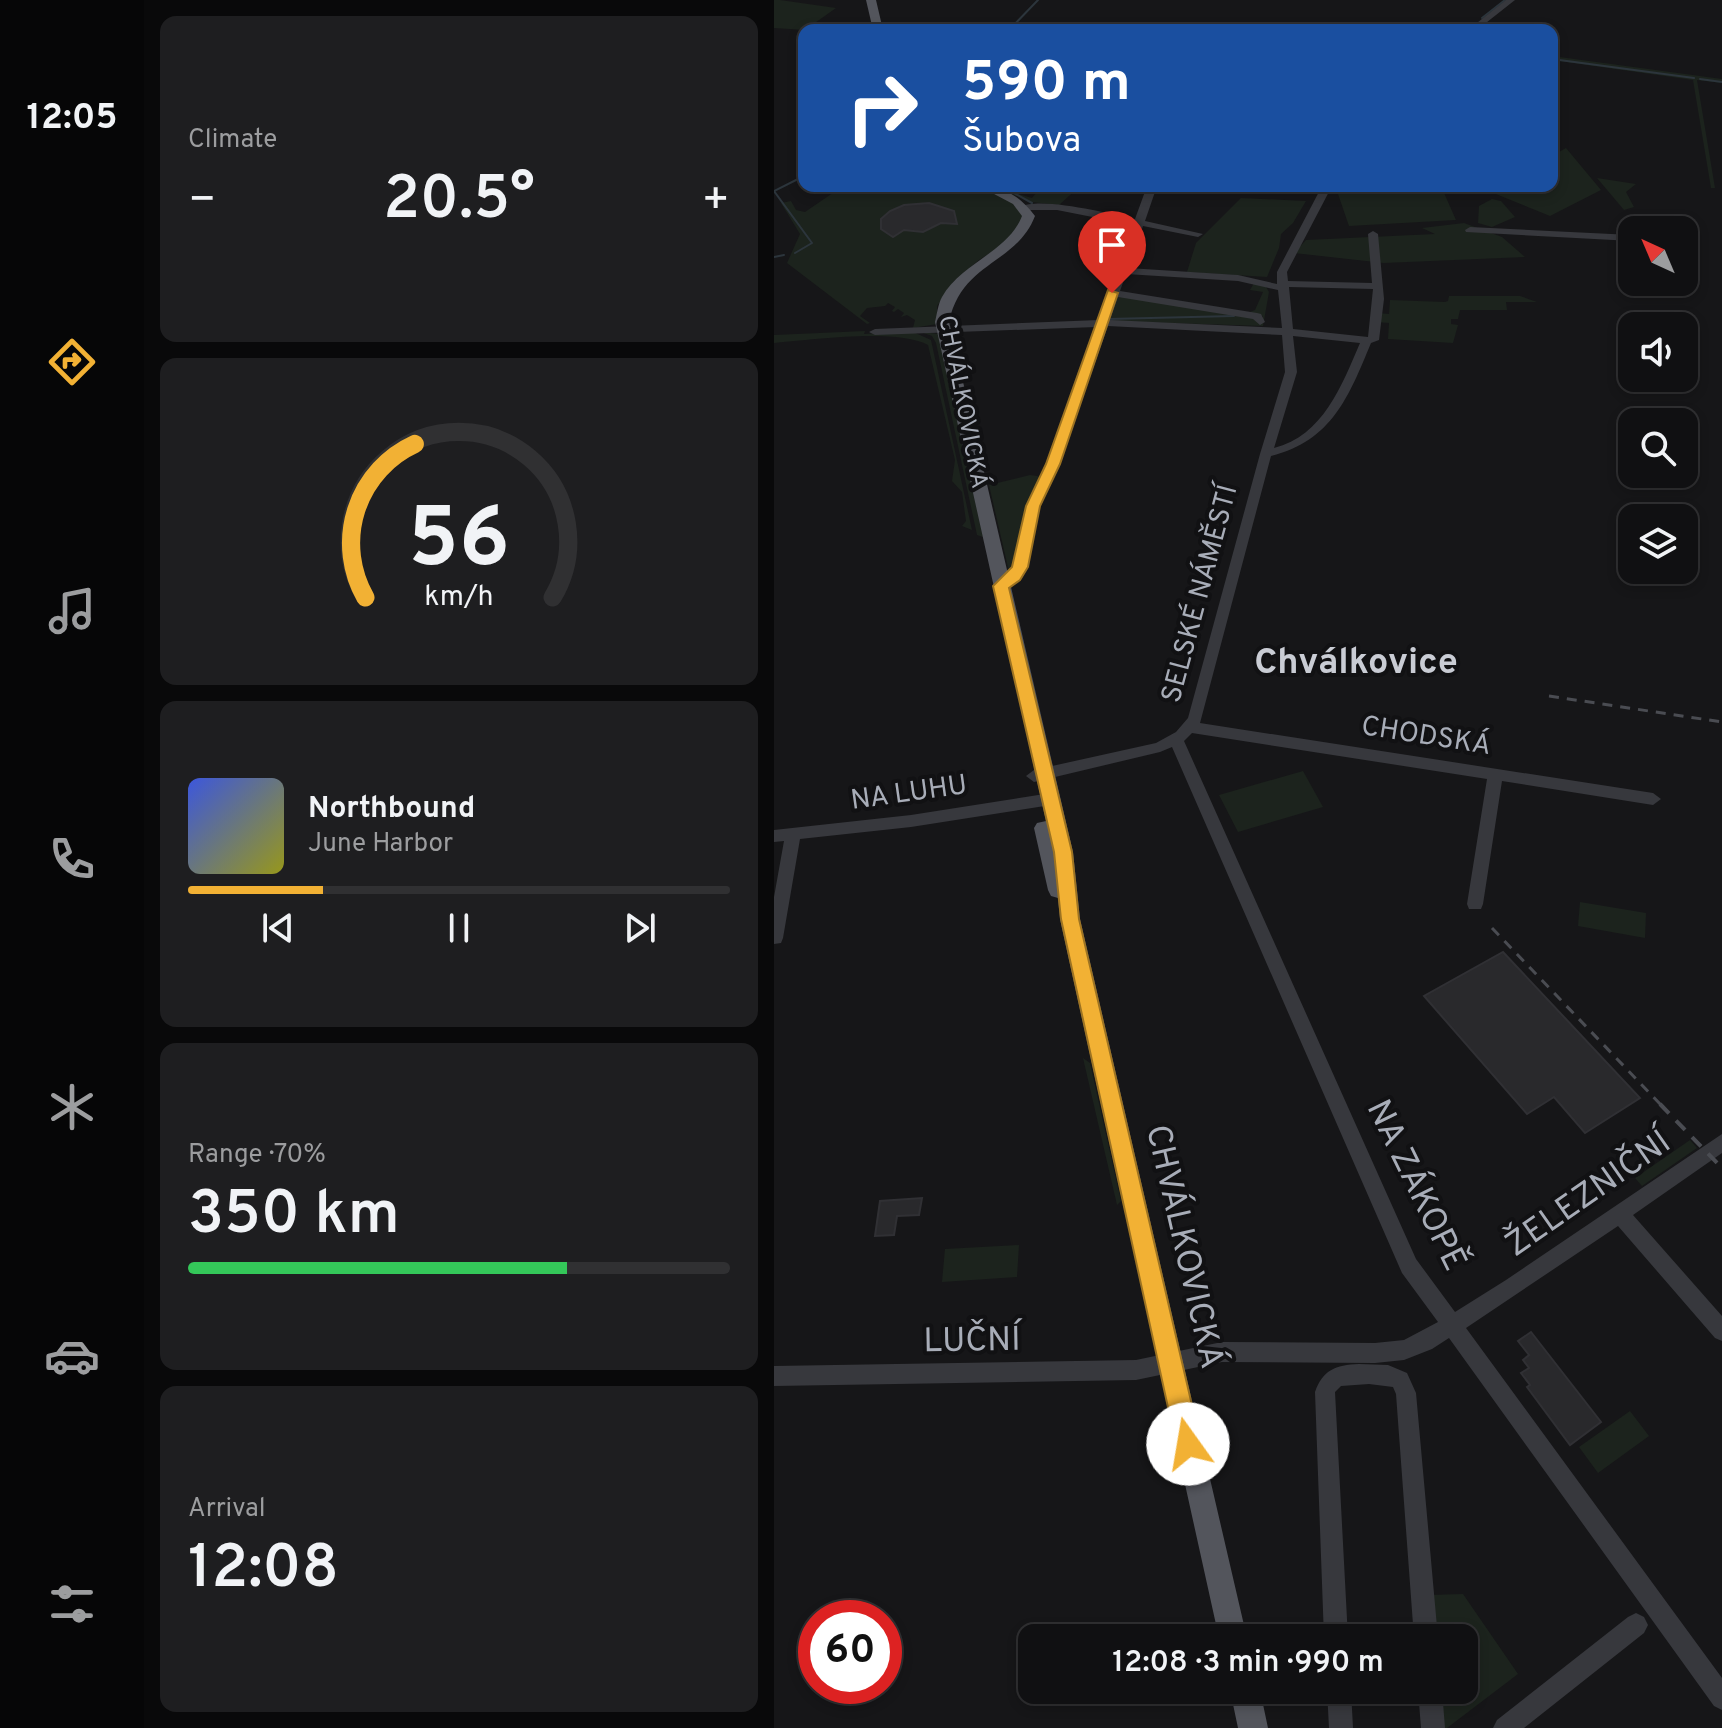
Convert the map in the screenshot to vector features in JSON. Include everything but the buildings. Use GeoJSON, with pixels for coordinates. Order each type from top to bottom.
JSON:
{"type":"FeatureCollection","features":[{"type":"Feature","properties":{"kind":"main road"},"geometry":{"type":"LineString","coordinates":[[871,0],[877,24]]}},
{"type":"Feature","properties":{"kind":"main road"},"geometry":{"type":"LineString","coordinates":[[1001,192],[1025,207]]}},
{"type":"Feature","properties":{"kind":"main road","name":"CHVÁLKOVICKÁ"},"geometry":{"type":"LineString","coordinates":[[1025,207],[1030,221],[1023,234],[974,267],[947,297],[942,311],[943,328],[1021,679],[1045,800],[1052,872],[1070,919],[1230,1624]]}},
{"type":"Feature","properties":{"kind":"main road"},"geometry":{"type":"LineString","coordinates":[[1248,1704],[1253,1728]]}},
{"type":"Feature","properties":{"kind":"street"},"geometry":{"type":"LineString","coordinates":[[1480,24],[1511,0]]}},
{"type":"Feature","properties":{"kind":"street"},"geometry":{"type":"LineString","coordinates":[[1001,586],[1014,577],[1020,567],[1033,506],[1053,464],[1150,192]]}},
{"type":"Feature","properties":{"kind":"street"},"geometry":{"type":"LineString","coordinates":[[1282,286],[1286,260],[1324,192]]}},
{"type":"Feature","properties":{"kind":"street"},"geometry":{"type":"LineString","coordinates":[[1025,207],[1052,206],[1198,234]]}},
{"type":"Feature","properties":{"kind":"street"},"geometry":{"type":"LineString","coordinates":[[1470,230],[1618,237]]}},
{"type":"Feature","properties":{"kind":"street","name":"SELSKÉ NÁMĚSTÍ"},"geometry":{"type":"LineString","coordinates":[[1266,454],[1300,441],[1320,428],[1331,416],[1370,340],[1377,286],[1373,234]]}},
{"type":"Feature","properties":{"kind":"street"},"geometry":{"type":"LineString","coordinates":[[1120,271],[1238,278],[1282,286],[1377,286]]}},
{"type":"Feature","properties":{"kind":"street","name":"SELSKÉ NÁMĚSTÍ"},"geometry":{"type":"LineString","coordinates":[[1038,770],[1160,747],[1176,740],[1190,727],[1201,704],[1266,454],[1291,372],[1282,286]]}},
{"type":"Feature","properties":{"kind":"street"},"geometry":{"type":"LineString","coordinates":[[1112,293],[1257,316],[1260,322]]}},
{"type":"Feature","properties":{"kind":"street"},"geometry":{"type":"LineString","coordinates":[[875,332],[1101,324],[1370,340]]}},
{"type":"Feature","properties":{"kind":"street","name":"CHODSKÁ"},"geometry":{"type":"LineString","coordinates":[[1190,727],[1653,799]]}},
{"type":"Feature","properties":{"kind":"street","name":"NA ZÁKOPĚ"},"geometry":{"type":"LineString","coordinates":[[1176,740],[1402,1254],[1722,1698]]}},
{"type":"Feature","properties":{"kind":"street"},"geometry":{"type":"LineString","coordinates":[[1475,904],[1495,774]]}},
{"type":"Feature","properties":{"kind":"street","name":"NA LUHU"},"geometry":{"type":"LineString","coordinates":[[774,836],[911,821],[1045,800]]}},
{"type":"Feature","properties":{"kind":"street"},"geometry":{"type":"LineString","coordinates":[[775,938],[793,835]]}},
{"type":"Feature","properties":{"kind":"street","name":"ŽELEZNIČNÍ"},"geometry":{"type":"LineString","coordinates":[[1170,1363],[1222,1352],[1394,1352],[1414,1347],[1452,1326],[1722,1142]]}},
{"type":"Feature","properties":{"kind":"street"},"geometry":{"type":"LineString","coordinates":[[1619,1213],[1722,1331]]}},
{"type":"Feature","properties":{"kind":"street","name":"LUČNÍ"},"geometry":{"type":"LineString","coordinates":[[774,1376],[1075,1373],[1129,1371],[1170,1363]]}},
{"type":"Feature","properties":{"kind":"street"},"geometry":{"type":"LineString","coordinates":[[1335,1624],[1325,1392],[1337,1376],[1387,1375],[1400,1380],[1406,1393],[1425,1624]]}},
{"type":"Feature","properties":{"kind":"street"},"geometry":{"type":"LineString","coordinates":[[1505,1728],[1636,1625]]}},
{"type":"Feature","properties":{"kind":"street"},"geometry":{"type":"LineString","coordinates":[[1340,1704],[1341,1728]]}},
{"type":"Feature","properties":{"kind":"street"},"geometry":{"type":"LineString","coordinates":[[1431,1704],[1433,1728]]}},
{"type":"Feature","properties":{"kind":"shaded area"},"geometry":{"type":"Polygon","coordinates":[[[774,0],[836,8],[813,24],[798,24],[798,30],[774,28],[774,0]]]}},
{"type":"Feature","properties":{"kind":"shaded area"},"geometry":{"type":"Polygon","coordinates":[[[1558,57],[1722,79],[1722,83],[1697,80],[1715,188],[1711,188],[1693,80],[1558,61],[1558,57]]]}},
{"type":"Feature","properties":{"kind":"shaded area"},"geometry":{"type":"Polygon","coordinates":[[[1566,148],[1601,190],[1550,216],[1491,192],[1558,192],[1558,153],[1566,148]]]}},
{"type":"Feature","properties":{"kind":"shaded area"},"geometry":{"type":"Polygon","coordinates":[[[1597,178],[1636,184],[1626,192],[1634,207],[1624,210],[1597,178]]]}},
{"type":"Feature","properties":{"kind":"shaded area"},"geometry":{"type":"Polygon","coordinates":[[[834,192],[993,192],[1008,198],[1025,217],[1006,243],[954,281],[937,306],[937,324],[913,328],[915,320],[907,315],[901,317],[904,313],[898,309],[892,311],[895,307],[888,303],[867,308],[860,316],[870,323],[867,324],[787,263],[800,234],[781,203],[791,201],[796,210],[805,212],[834,192]]]}},
{"type":"Feature","properties":{"kind":"shaded area"},"geometry":{"type":"Polygon","coordinates":[[[1007,192],[1032,198],[1037,192],[1073,192],[1059,205],[1031,202],[1007,192]]]}},
{"type":"Feature","properties":{"kind":"shaded area"},"geometry":{"type":"Polygon","coordinates":[[[1337,192],[1444,192],[1456,220],[1349,226],[1337,192]]]}},
{"type":"Feature","properties":{"kind":"shaded area"},"geometry":{"type":"Polygon","coordinates":[[[1241,198],[1306,201],[1293,223],[1281,234],[1279,248],[1267,277],[1187,272],[1196,243],[1241,198]]]}},
{"type":"Feature","properties":{"kind":"shaded area"},"geometry":{"type":"Polygon","coordinates":[[[1492,199],[1501,201],[1515,217],[1492,227],[1478,223],[1479,206],[1492,199]]]}},
{"type":"Feature","properties":{"kind":"shaded area"},"geometry":{"type":"Polygon","coordinates":[[[1464,223],[1502,237],[1525,257],[1384,263],[1294,253],[1306,240],[1435,234],[1422,228],[1464,223]]]}},
{"type":"Feature","properties":{"kind":"shaded area"},"geometry":{"type":"Polygon","coordinates":[[[1254,283],[1266,287],[1269,292],[1263,326],[1109,321],[1113,299],[1119,296],[1254,318],[1261,323],[1263,316],[1247,313],[1255,310],[1263,292],[1250,290],[1254,283]]]}},
{"type":"Feature","properties":{"kind":"shaded area"},"geometry":{"type":"Polygon","coordinates":[[[1449,296],[1520,296],[1537,302],[1506,302],[1507,310],[1460,310],[1458,319],[1451,319],[1451,324],[1458,325],[1453,343],[1388,339],[1389,323],[1377,322],[1377,313],[1389,314],[1390,300],[1445,302],[1449,296]]]}},
{"type":"Feature","properties":{"kind":"shaded area"},"geometry":{"type":"Polygon","coordinates":[[[865,331],[864,334],[911,331],[931,340],[972,530],[962,526],[966,521],[962,492],[952,481],[955,460],[928,345],[914,340],[875,336],[774,343],[774,335],[865,331]]]}},
{"type":"Feature","properties":{"kind":"shaded area"},"geometry":{"type":"Polygon","coordinates":[[[918,331],[938,334],[983,537],[977,535],[936,343],[932,336],[918,331]]]}},
{"type":"Feature","properties":{"kind":"shaded area"},"geometry":{"type":"Polygon","coordinates":[[[1030,475],[1044,477],[1010,576],[989,485],[1030,475]]]}},
{"type":"Feature","properties":{"kind":"shaded area"},"geometry":{"type":"Polygon","coordinates":[[[1303,771],[1323,807],[1238,832],[1219,795],[1303,771]]]}},
{"type":"Feature","properties":{"kind":"shaded area"},"geometry":{"type":"Polygon","coordinates":[[[1580,902],[1646,913],[1645,938],[1578,926],[1580,902]]]}},
{"type":"Feature","properties":{"kind":"shaded area"},"geometry":{"type":"Polygon","coordinates":[[[1083,1058],[1090,1063],[1121,1201],[1117,1205],[1083,1058]]]}},
{"type":"Feature","properties":{"kind":"shaded area"},"geometry":{"type":"Polygon","coordinates":[[[1690,1140],[1697,1148],[1642,1186],[1635,1178],[1690,1140]]]}},
{"type":"Feature","properties":{"kind":"shaded area"},"geometry":{"type":"Polygon","coordinates":[[[1019,1245],[1017,1277],[942,1282],[945,1249],[1019,1245]]]}},
{"type":"Feature","properties":{"kind":"shaded area"},"geometry":{"type":"Polygon","coordinates":[[[1630,1411],[1649,1436],[1598,1473],[1579,1447],[1630,1411]]]}},
{"type":"Feature","properties":{"kind":"shaded area"},"geometry":{"type":"Polygon","coordinates":[[[1463,1594],[1518,1674],[1447,1728],[1440,1728],[1438,1704],[1478,1704],[1478,1624],[1432,1624],[1429,1595],[1463,1594]]]}},
{"type":"Feature","properties":{"kind":"waterway"},"geometry":{"type":"LineString","coordinates":[[1015,24],[1038,0]]}},
{"type":"Feature","properties":{"kind":"waterway"},"geometry":{"type":"LineString","coordinates":[[1482,18],[1505,0]]}},
{"type":"Feature","properties":{"kind":"waterway"},"geometry":{"type":"LineString","coordinates":[[1558,60],[1694,78]]}},
{"type":"Feature","properties":{"kind":"waterway"},"geometry":{"type":"LineString","coordinates":[[1700,79],[1722,82]]}},
{"type":"Feature","properties":{"kind":"waterway"},"geometry":{"type":"LineString","coordinates":[[774,191],[798,179]]}},
{"type":"Feature","properties":{"kind":"waterway"},"geometry":{"type":"LineString","coordinates":[[774,191],[812,243],[795,253]]}},
{"type":"Feature","properties":{"kind":"waterway"},"geometry":{"type":"LineString","coordinates":[[1012,192],[1032,203]]}},
{"type":"Feature","properties":{"kind":"waterway"},"geometry":{"type":"LineString","coordinates":[[774,257],[784,255]]}},
{"type":"Feature","properties":{"kind":"waterway"},"geometry":{"type":"LineString","coordinates":[[1108,319],[1234,316]]}},
{"type":"Feature","properties":{"kind":"railway"},"geometry":{"type":"LineString","coordinates":[[1549,696],[1722,722]]}},
{"type":"Feature","properties":{"kind":"railway"},"geometry":{"type":"LineString","coordinates":[[1492,928],[1662,1106]]}},
{"type":"Feature","properties":{"kind":"railway"},"geometry":{"type":"LineString","coordinates":[[1660,1104],[1722,1168]]}},
{"type":"Feature","properties":{"kind":"district","name":"Chválkovice"},"geometry":{"type":"Point","coordinates":[1356,664]}},
{"type":"Feature","properties":{"kind":"route"},"geometry":{"type":"LineString","coordinates":[[1112,293],[1053,464],[1033,506],[1024,557],[1014,577],[1001,586],[1063,852],[1070,919],[1188,1444]]}}]}
